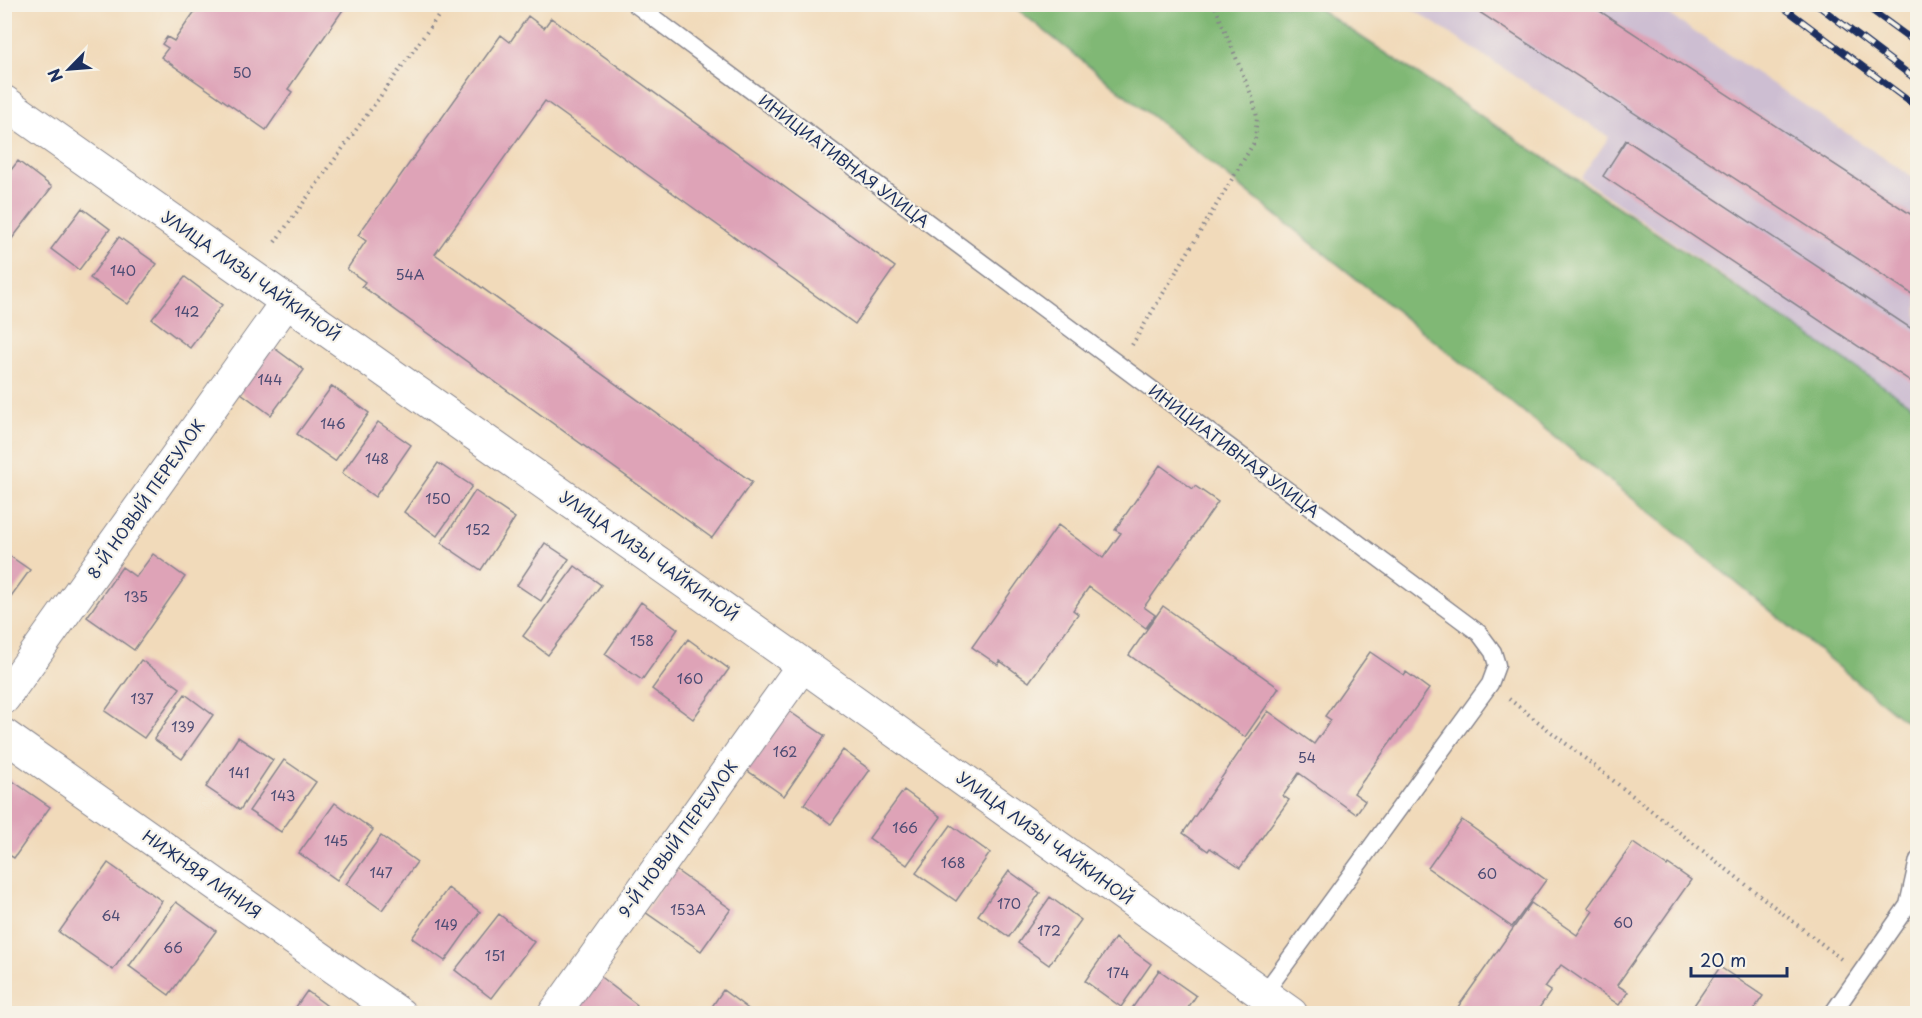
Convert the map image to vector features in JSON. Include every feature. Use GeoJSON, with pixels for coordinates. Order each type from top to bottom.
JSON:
{"type":"FeatureCollection","features":[{"type":"Feature","properties":{"kind":"main road","name":"УЛИЦА ЛИЗЫ ЧАЙКИНОЙ"},"geometry":{"type":"LineString","coordinates":[[4,102],[803,665],[1291,1014]]}},
{"type":"Feature","properties":{"kind":"street","name":"8-Й НОВЫЙ ПЕРЕУЛОК"},"geometry":{"type":"LineString","coordinates":[[4,698],[286,301]]}},
{"type":"Feature","properties":{"kind":"street","name":"9-Й НОВЫЙ ПЕРЕУЛОК"},"geometry":{"type":"LineString","coordinates":[[554,1014],[803,665]]}},
{"type":"Feature","properties":{"kind":"street","name":"НИЖНЯЯ ЛИНИЯ"},"geometry":{"type":"LineString","coordinates":[[4,735],[400,1014]]}},
{"type":"Feature","properties":{"kind":"lane","name":"ИНИЦИАТИВНАЯ УЛИЦА"},"geometry":{"type":"LineString","coordinates":[[635,4],[1479,633],[1493,652],[1497,665],[1490,684],[1263,995]]}},
{"type":"Feature","properties":{"kind":"lane"},"geometry":{"type":"LineString","coordinates":[[1832,1014],[1860,973],[1912,909],[1917,860]]}},
{"type":"Feature","properties":{"kind":"path"},"geometry":{"type":"LineString","coordinates":[[275,242],[447,4]]}},
{"type":"Feature","properties":{"kind":"path"},"geometry":{"type":"LineString","coordinates":[[1119,366],[1256,141],[1257,117],[1253,99],[1214,4]]}},
{"type":"Feature","properties":{"kind":"path"},"geometry":{"type":"LineString","coordinates":[[1490,684],[1860,973]]}},
{"type":"Feature","properties":{"kind":"shaded area"},"geometry":{"type":"Polygon","coordinates":[[[1406,5],[1654,5],[1917,180],[1917,410],[1581,178],[1609,137],[1406,5]]]}},
{"type":"Feature","properties":{"kind":"green space"},"geometry":{"type":"Polygon","coordinates":[[[1012,5],[1313,5],[1566,172],[1917,409],[1917,728],[1900,717],[1667,526],[1012,5]]]}},
{"type":"Feature","properties":{"kind":"building"},"geometry":{"type":"Polygon","coordinates":[[[200,4],[347,4],[288,89],[292,92],[266,130],[161,57],[168,48],[162,44],[167,37],[174,41],[200,4]]]}},
{"type":"Feature","properties":{"kind":"building"},"geometry":{"type":"Polygon","coordinates":[[[1467,4],[1589,4],[1918,219],[1918,298],[1467,4]]]}},
{"type":"Feature","properties":{"kind":"building"},"geometry":{"type":"Polygon","coordinates":[[[528,16],[544,28],[551,18],[895,267],[855,324],[545,101],[435,254],[752,482],[712,538],[362,286],[365,282],[347,269],[366,241],[358,235],[501,35],[510,42],[528,16]]]}},
{"type":"Feature","properties":{"kind":"building"},"geometry":{"type":"Polygon","coordinates":[[[1626,140],[1918,333],[1918,386],[1603,176],[1626,140]]]}},
{"type":"Feature","properties":{"kind":"building"},"geometry":{"type":"Polygon","coordinates":[[[18,161],[52,187],[4,249],[4,179],[18,161]]]}},
{"type":"Feature","properties":{"kind":"building"},"geometry":{"type":"Polygon","coordinates":[[[82,208],[110,229],[79,270],[51,249],[82,208]]]}},
{"type":"Feature","properties":{"kind":"building"},"geometry":{"type":"Polygon","coordinates":[[[119,237],[157,264],[128,304],[90,278],[119,237]]]}},
{"type":"Feature","properties":{"kind":"building"},"geometry":{"type":"Polygon","coordinates":[[[185,277],[222,305],[190,348],[152,319],[185,277]]]}},
{"type":"Feature","properties":{"kind":"building"},"geometry":{"type":"Polygon","coordinates":[[[270,345],[304,370],[271,415],[237,390],[270,345]]]}},
{"type":"Feature","properties":{"kind":"building"},"geometry":{"type":"Polygon","coordinates":[[[332,386],[369,413],[335,461],[297,434],[332,386]]]}},
{"type":"Feature","properties":{"kind":"building"},"geometry":{"type":"Polygon","coordinates":[[[378,422],[411,445],[375,497],[342,473],[378,422]]]}},
{"type":"Feature","properties":{"kind":"building"},"geometry":{"type":"Polygon","coordinates":[[[438,463],[472,486],[437,536],[404,512],[438,463]]]}},
{"type":"Feature","properties":{"kind":"building"},"geometry":{"type":"Polygon","coordinates":[[[1160,465],[1193,489],[1195,486],[1218,502],[1144,607],[1155,615],[1146,628],[1089,587],[1073,610],[1078,614],[1029,682],[1000,661],[998,665],[972,647],[1058,525],[1103,558],[1121,533],[1115,530],[1160,465]]]}},
{"type":"Feature","properties":{"kind":"building"},"geometry":{"type":"Polygon","coordinates":[[[475,491],[515,518],[481,570],[441,543],[475,491]]]}},
{"type":"Feature","properties":{"kind":"building"},"geometry":{"type":"Polygon","coordinates":[[[545,543],[569,559],[541,601],[517,585],[545,543]]]}},
{"type":"Feature","properties":{"kind":"building"},"geometry":{"type":"Polygon","coordinates":[[[4,552],[30,570],[4,606],[4,552]]]}},
{"type":"Feature","properties":{"kind":"building"},"geometry":{"type":"Polygon","coordinates":[[[153,554],[185,577],[134,650],[87,617],[122,567],[136,577],[153,554]]]}},
{"type":"Feature","properties":{"kind":"building"},"geometry":{"type":"Polygon","coordinates":[[[575,566],[601,585],[548,655],[523,636],[575,566]]]}},
{"type":"Feature","properties":{"kind":"building"},"geometry":{"type":"Polygon","coordinates":[[[641,602],[678,629],[642,680],[605,654],[641,602]]]}},
{"type":"Feature","properties":{"kind":"building"},"geometry":{"type":"Polygon","coordinates":[[[1163,606],[1279,688],[1245,737],[1129,655],[1163,606]]]}},
{"type":"Feature","properties":{"kind":"building"},"geometry":{"type":"Polygon","coordinates":[[[688,639],[729,669],[693,719],[652,689],[688,639]]]}},
{"type":"Feature","properties":{"kind":"building"},"geometry":{"type":"Polygon","coordinates":[[[1370,652],[1404,675],[1406,672],[1429,689],[1354,793],[1365,801],[1356,814],[1299,773],[1283,796],[1289,800],[1240,868],[1210,848],[1208,851],[1183,833],[1268,711],[1314,744],[1331,720],[1325,716],[1370,652]]]}},
{"type":"Feature","properties":{"kind":"building"},"geometry":{"type":"Polygon","coordinates":[[[141,660],[180,688],[144,738],[105,711],[141,660]]]}},
{"type":"Feature","properties":{"kind":"building"},"geometry":{"type":"Polygon","coordinates":[[[185,694],[213,715],[182,759],[154,739],[185,694]]]}},
{"type":"Feature","properties":{"kind":"building"},"geometry":{"type":"Polygon","coordinates":[[[786,709],[825,736],[784,796],[745,769],[786,709]]]}},
{"type":"Feature","properties":{"kind":"building"},"geometry":{"type":"Polygon","coordinates":[[[238,737],[273,760],[240,810],[206,787],[238,737]]]}},
{"type":"Feature","properties":{"kind":"building"},"geometry":{"type":"Polygon","coordinates":[[[843,750],[870,770],[831,824],[804,804],[843,750]]]}},
{"type":"Feature","properties":{"kind":"building"},"geometry":{"type":"Polygon","coordinates":[[[284,760],[316,782],[281,832],[249,811],[284,760]]]}},
{"type":"Feature","properties":{"kind":"building"},"geometry":{"type":"Polygon","coordinates":[[[4,775],[50,807],[14,858],[4,852],[4,775]]]}},
{"type":"Feature","properties":{"kind":"building"},"geometry":{"type":"Polygon","coordinates":[[[904,790],[941,817],[907,865],[869,838],[904,790]]]}},
{"type":"Feature","properties":{"kind":"building"},"geometry":{"type":"Polygon","coordinates":[[[335,803],[373,830],[337,880],[299,853],[335,803]]]}},
{"type":"Feature","properties":{"kind":"building"},"geometry":{"type":"Polygon","coordinates":[[[1462,820],[1546,880],[1512,927],[1428,868],[1462,820]]]}},
{"type":"Feature","properties":{"kind":"building"},"geometry":{"type":"Polygon","coordinates":[[[951,825],[990,853],[956,901],[916,873],[951,825]]]}},
{"type":"Feature","properties":{"kind":"building"},"geometry":{"type":"Polygon","coordinates":[[[381,836],[417,862],[382,910],[346,884],[381,836]]]}},
{"type":"Feature","properties":{"kind":"building"},"geometry":{"type":"Polygon","coordinates":[[[1633,843],[1691,880],[1617,985],[1628,992],[1619,1005],[1561,965],[1545,987],[1551,991],[1535,1014],[1453,1014],[1531,903],[1577,935],[1593,911],[1588,907],[1633,843]]]}},
{"type":"Feature","properties":{"kind":"building"},"geometry":{"type":"Polygon","coordinates":[[[108,863],[162,901],[113,970],[59,932],[108,863]]]}},
{"type":"Feature","properties":{"kind":"building"},"geometry":{"type":"Polygon","coordinates":[[[674,869],[731,909],[701,951],[645,912],[674,869]]]}},
{"type":"Feature","properties":{"kind":"building"},"geometry":{"type":"Polygon","coordinates":[[[1009,871],[1040,893],[1009,937],[978,915],[1009,871]]]}},
{"type":"Feature","properties":{"kind":"building"},"geometry":{"type":"Polygon","coordinates":[[[448,888],[480,912],[445,961],[412,938],[448,888]]]}},
{"type":"Feature","properties":{"kind":"building"},"geometry":{"type":"Polygon","coordinates":[[[1050,897],[1081,920],[1049,965],[1018,943],[1050,897]]]}},
{"type":"Feature","properties":{"kind":"building"},"geometry":{"type":"Polygon","coordinates":[[[176,902],[216,931],[169,995],[129,966],[176,902]]]}},
{"type":"Feature","properties":{"kind":"building"},"geometry":{"type":"Polygon","coordinates":[[[499,914],[534,942],[491,998],[455,970],[499,914]]]}},
{"type":"Feature","properties":{"kind":"building"},"geometry":{"type":"Polygon","coordinates":[[[1115,938],[1151,964],[1121,1007],[1085,981],[1115,938]]]}},
{"type":"Feature","properties":{"kind":"building"},"geometry":{"type":"Polygon","coordinates":[[[1720,967],[1763,996],[1751,1014],[1688,1014],[1720,967]]]}},
{"type":"Feature","properties":{"kind":"building"},"geometry":{"type":"Polygon","coordinates":[[[1159,970],[1196,996],[1184,1014],[1128,1014],[1159,970]]]}},
{"type":"Feature","properties":{"kind":"building"},"geometry":{"type":"Polygon","coordinates":[[[598,975],[637,1005],[631,1014],[569,1014],[598,975]]]}},
{"type":"Feature","properties":{"kind":"building"},"geometry":{"type":"Polygon","coordinates":[[[723,990],[755,1014],[707,1014],[723,990]]]}},
{"type":"Feature","properties":{"kind":"building"},"geometry":{"type":"Polygon","coordinates":[[[307,991],[338,1014],[291,1014],[307,991]]]}},
{"type":"Feature","properties":{"kind":"railway"},"geometry":{"type":"LineString","coordinates":[[1779,4],[1918,108]]}},
{"type":"Feature","properties":{"kind":"railway"},"geometry":{"type":"LineString","coordinates":[[1816,4],[1918,81]]}},
{"type":"Feature","properties":{"kind":"railway"},"geometry":{"type":"LineString","coordinates":[[1863,4],[1918,44]]}}]}
